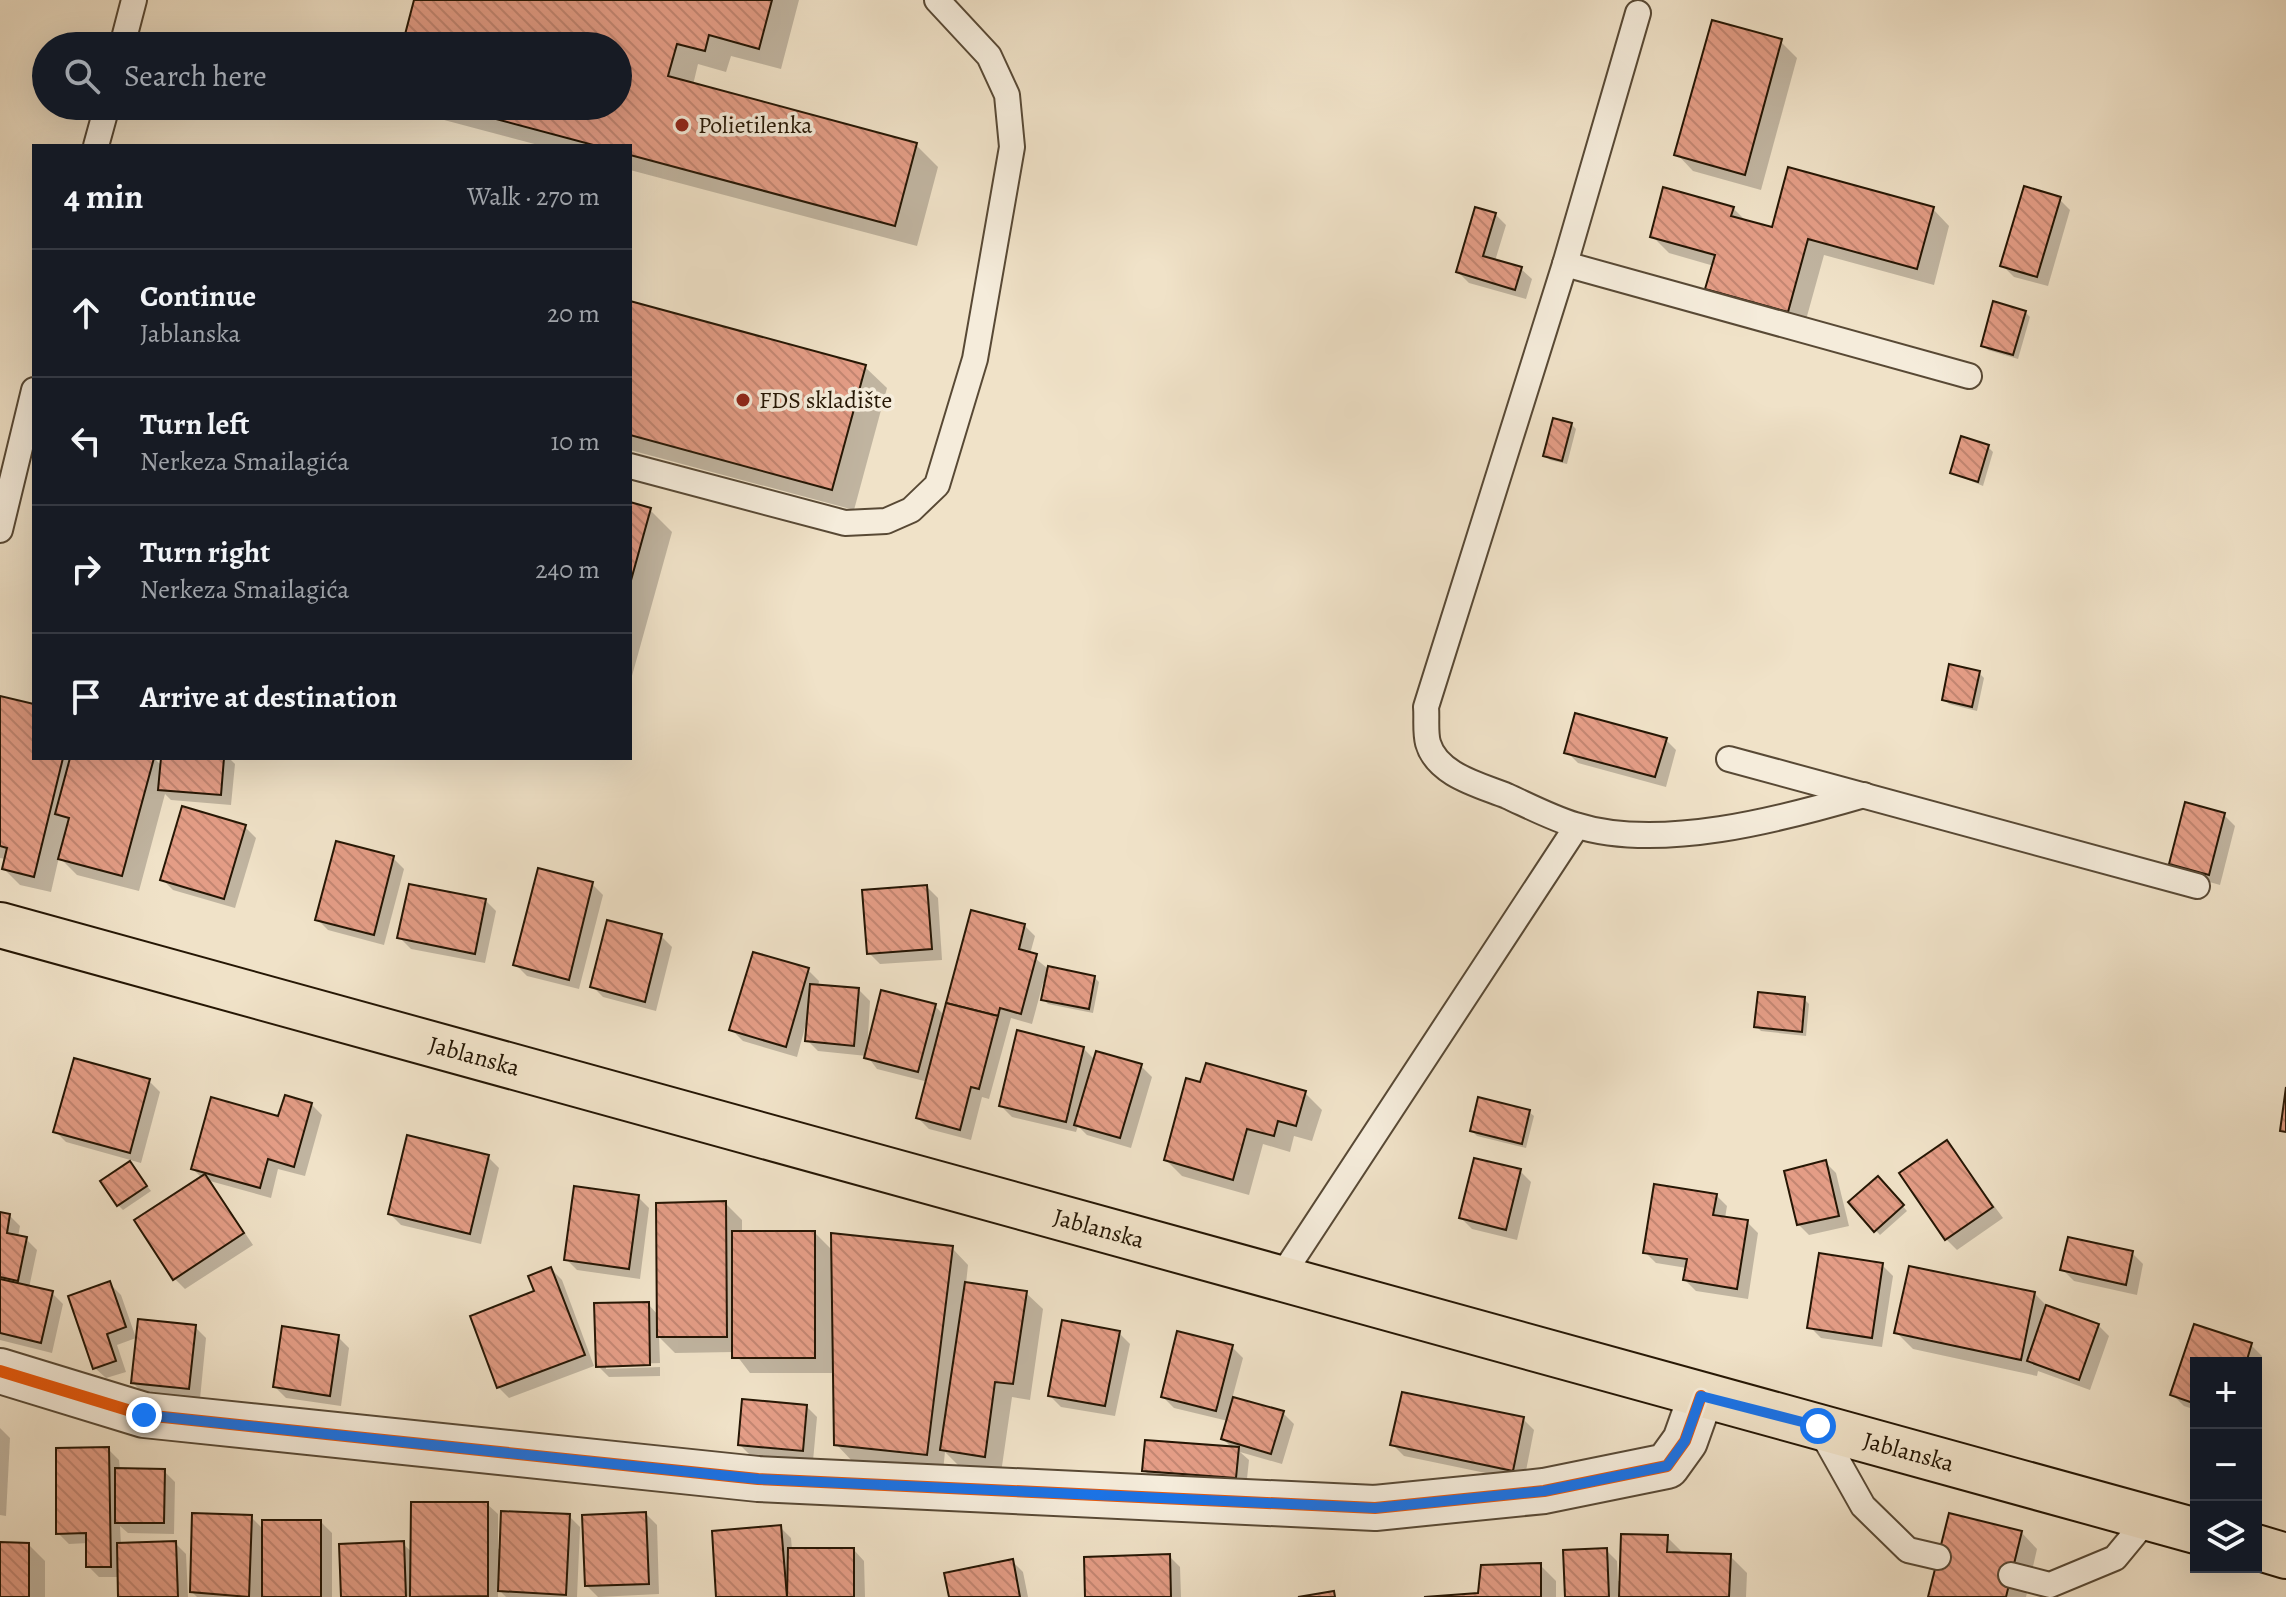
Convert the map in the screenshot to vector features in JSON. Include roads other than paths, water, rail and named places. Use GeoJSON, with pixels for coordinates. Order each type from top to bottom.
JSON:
{"type":"FeatureCollection","features":[{"type":"Feature","properties":{"kind":"main road","name":"Jablanska"},"geometry":{"type":"LineString","coordinates":[[0,925],[2190,1529]]}},
{"type":"Feature","properties":{"kind":"main road"},"geometry":{"type":"LineString","coordinates":[[2262,1549],[2286,1556]]}},
{"type":"Feature","properties":{"kind":"street"},"geometry":{"type":"LineString","coordinates":[[0,1371],[144,1415],[758,1479],[1375,1508],[1544,1491],[1667,1466],[1685,1441],[1701,1396]]}},
{"type":"Feature","properties":{"kind":"lane"},"geometry":{"type":"LineString","coordinates":[[126,32],[134,0]]}},
{"type":"Feature","properties":{"kind":"lane"},"geometry":{"type":"LineString","coordinates":[[632,467],[845,523],[886,521],[899,516],[911,510],[937,485],[975,359],[1012,147],[1007,95],[989,56],[937,0]]}},
{"type":"Feature","properties":{"kind":"lane"},"geometry":{"type":"LineString","coordinates":[[1638,13],[1565,264],[1426,707],[1428,745],[1444,768],[1577,826],[1634,834],[1714,831],[1799,814],[1864,795]]}},
{"type":"Feature","properties":{"kind":"lane"},"geometry":{"type":"LineString","coordinates":[[97,144],[103,120]]}},
{"type":"Feature","properties":{"kind":"lane"},"geometry":{"type":"LineString","coordinates":[[1565,264],[1969,376]]}},
{"type":"Feature","properties":{"kind":"lane"},"geometry":{"type":"LineString","coordinates":[[0,530],[32,398]]}},
{"type":"Feature","properties":{"kind":"lane"},"geometry":{"type":"LineString","coordinates":[[1729,759],[2197,886]]}},
{"type":"Feature","properties":{"kind":"lane"},"geometry":{"type":"LineString","coordinates":[[1281,1277],[1577,826]]}},
{"type":"Feature","properties":{"kind":"lane"},"geometry":{"type":"LineString","coordinates":[[1818,1426],[1863,1506],[1908,1550],[1938,1557]]}},
{"type":"Feature","properties":{"kind":"lane"},"geometry":{"type":"LineString","coordinates":[[2011,1575],[2050,1585],[2115,1558],[2148,1518]]}},
{"type":"Feature","properties":{"kind":"place","name":"Polietilenka"},"geometry":{"type":"Point","coordinates":[682,125]}},
{"type":"Feature","properties":{"kind":"place","name":"FDS skladište"},"geometry":{"type":"Point","coordinates":[743,400]}}]}
